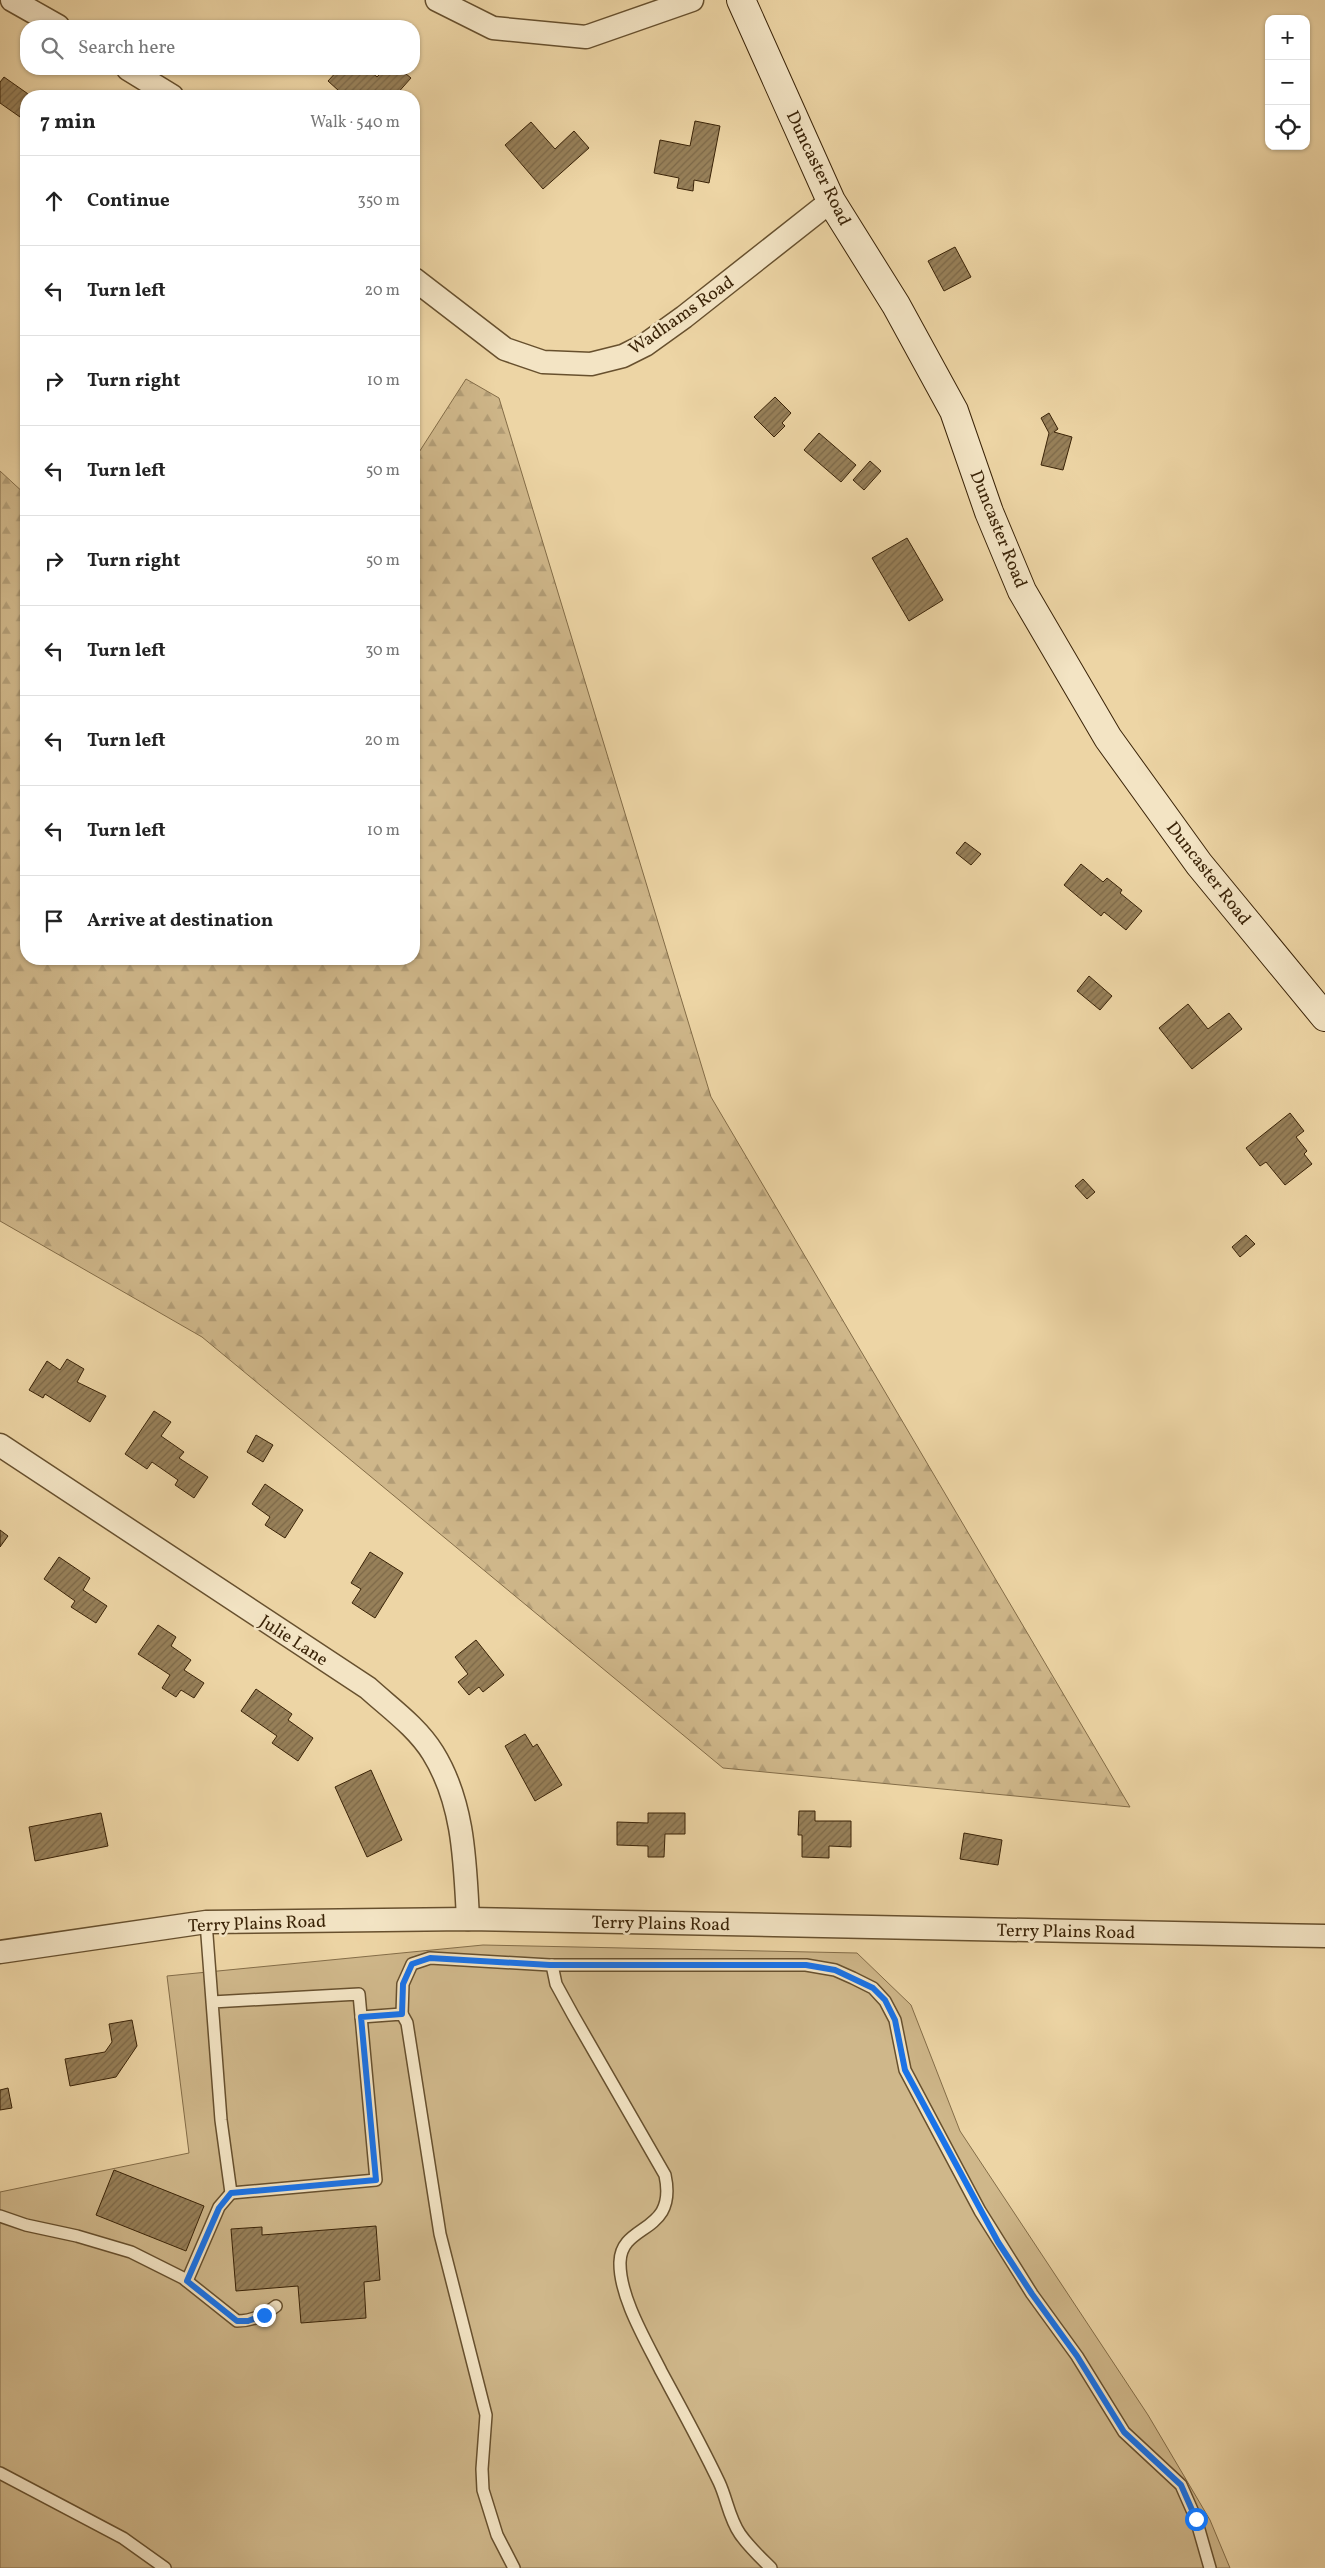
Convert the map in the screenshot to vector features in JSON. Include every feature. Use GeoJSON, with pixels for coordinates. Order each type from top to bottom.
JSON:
{"type":"FeatureCollection","features":[{"type":"Feature","properties":{"kind":"street"},"geometry":{"type":"LineString","coordinates":[[12,0],[47,20]]}},
{"type":"Feature","properties":{"kind":"street"},"geometry":{"type":"LineString","coordinates":[[437,0],[493,28],[586,37],[692,0]]}},
{"type":"Feature","properties":{"kind":"street","name":"Duncaster Road"},"geometry":{"type":"LineString","coordinates":[[741,0],[831,201],[896,305],[954,411],[989,512],[1022,591],[1108,738],[1199,864],[1325,1017]]}},
{"type":"Feature","properties":{"kind":"street"},"geometry":{"type":"LineString","coordinates":[[138,75],[162,90]]}},
{"type":"Feature","properties":{"kind":"street","name":"Wadhams Road"},"geometry":{"type":"LineString","coordinates":[[420,284],[505,349],[543,362],[591,364],[623,356],[645,345],[684,317],[831,201]]}},
{"type":"Feature","properties":{"kind":"street","name":"Julie Lane"},"geometry":{"type":"LineString","coordinates":[[0,1445],[368,1688],[411,1726],[433,1752],[457,1807],[465,1858],[468,1919]]}},
{"type":"Feature","properties":{"kind":"street","name":"Terry Plains Road"},"geometry":{"type":"LineString","coordinates":[[0,1952],[206,1922],[468,1919],[1325,1936]]}},
{"type":"Feature","properties":{"kind":"lane"},"geometry":{"type":"LineString","coordinates":[[206,1922],[221,2120],[231,2193]]}},
{"type":"Feature","properties":{"kind":"lane"},"geometry":{"type":"LineString","coordinates":[[514,2568],[497,2535],[483,2490],[482,2469],[486,2415],[440,2234],[407,2023],[402,2014],[403,1984],[412,1964],[430,1958],[552,1965],[806,1965],[835,1970],[873,1988],[885,2000],[895,2020],[905,2070],[985,2219],[1032,2294],[1077,2356],[1124,2432],[1181,2485],[1196,2519],[1210,2568]]}},
{"type":"Feature","properties":{"kind":"lane"},"geometry":{"type":"LineString","coordinates":[[552,1965],[556,1984],[665,2175],[668,2203],[660,2216],[630,2240],[621,2251],[620,2264],[630,2304],[647,2344],[720,2484],[730,2515],[751,2549],[771,2568]]}},
{"type":"Feature","properties":{"kind":"lane"},"geometry":{"type":"LineString","coordinates":[[187,2281],[219,2208],[231,2193],[376,2180],[359,1994],[212,2002]]}},
{"type":"Feature","properties":{"kind":"lane"},"geometry":{"type":"LineString","coordinates":[[361,2017],[402,2014]]}},
{"type":"Feature","properties":{"kind":"lane"},"geometry":{"type":"LineString","coordinates":[[0,2216],[26,2225],[77,2236],[131,2252],[187,2281],[237,2321],[248,2321],[264,2315],[276,2306]]}},
{"type":"Feature","properties":{"kind":"lane"},"geometry":{"type":"LineString","coordinates":[[0,2473],[124,2538],[165,2568]]}},
{"type":"Feature","properties":{"kind":"green space"},"geometry":{"type":"Polygon","coordinates":[[[466,379],[499,398],[711,1097],[1130,1807],[723,1768],[202,1337],[0,1221],[0,471],[20,489],[20,965],[420,965],[420,451],[466,379]]]}},
{"type":"Feature","properties":{"kind":"green space"},"geometry":{"type":"Polygon","coordinates":[[[483,1945],[857,1953],[911,2005],[960,2131],[1148,2415],[1210,2520],[1230,2568],[0,2568],[0,2192],[189,2153],[167,1976],[483,1945]]]}},
{"type":"Feature","properties":{"kind":"building"},"geometry":{"type":"Polygon","coordinates":[[[334,75],[375,75],[377,77],[379,75],[407,75],[411,78],[400,90],[338,90],[328,81],[334,75]]]}},
{"type":"Feature","properties":{"kind":"building"},"geometry":{"type":"Polygon","coordinates":[[[4,77],[22,90],[20,90],[20,117],[0,103],[0,82],[4,77]]]}},
{"type":"Feature","properties":{"kind":"building"},"geometry":{"type":"Polygon","coordinates":[[[695,121],[720,126],[709,183],[694,180],[693,191],[677,188],[679,178],[654,173],[660,140],[690,146],[695,121]]]}},
{"type":"Feature","properties":{"kind":"building"},"geometry":{"type":"Polygon","coordinates":[[[531,122],[555,149],[574,131],[589,148],[543,189],[505,145],[531,122]]]}},
{"type":"Feature","properties":{"kind":"building"},"geometry":{"type":"Polygon","coordinates":[[[955,247],[971,277],[944,291],[928,261],[955,247]]]}},
{"type":"Feature","properties":{"kind":"building"},"geometry":{"type":"Polygon","coordinates":[[[775,397],[791,413],[782,423],[785,426],[774,437],[754,417],[775,397]]]}},
{"type":"Feature","properties":{"kind":"building"},"geometry":{"type":"Polygon","coordinates":[[[1049,413],[1058,429],[1054,432],[1072,437],[1063,470],[1041,465],[1049,433],[1041,418],[1049,413]]]}},
{"type":"Feature","properties":{"kind":"building"},"geometry":{"type":"Polygon","coordinates":[[[819,433],[856,465],[841,482],[804,450],[819,433]]]}},
{"type":"Feature","properties":{"kind":"building"},"geometry":{"type":"Polygon","coordinates":[[[870,461],[881,471],[864,490],[853,480],[870,461]]]}},
{"type":"Feature","properties":{"kind":"building"},"geometry":{"type":"Polygon","coordinates":[[[907,538],[943,600],[909,621],[872,558],[907,538]]]}},
{"type":"Feature","properties":{"kind":"building"},"geometry":{"type":"Polygon","coordinates":[[[965,842],[981,854],[971,865],[956,853],[965,842]]]}},
{"type":"Feature","properties":{"kind":"building"},"geometry":{"type":"Polygon","coordinates":[[[1081,864],[1103,882],[1107,878],[1122,890],[1120,893],[1142,911],[1126,930],[1104,912],[1101,916],[1064,885],[1081,864]]]}},
{"type":"Feature","properties":{"kind":"building"},"geometry":{"type":"Polygon","coordinates":[[[1089,976],[1112,996],[1100,1010],[1077,991],[1089,976]]]}},
{"type":"Feature","properties":{"kind":"building"},"geometry":{"type":"Polygon","coordinates":[[[1188,1004],[1208,1029],[1229,1013],[1242,1029],[1192,1069],[1159,1028],[1188,1004]]]}},
{"type":"Feature","properties":{"kind":"building"},"geometry":{"type":"Polygon","coordinates":[[[1290,1113],[1304,1131],[1296,1137],[1307,1151],[1304,1154],[1312,1164],[1285,1185],[1266,1162],[1260,1166],[1246,1148],[1290,1113]]]}},
{"type":"Feature","properties":{"kind":"building"},"geometry":{"type":"Polygon","coordinates":[[[1083,1179],[1095,1192],[1087,1199],[1075,1186],[1083,1179]]]}},
{"type":"Feature","properties":{"kind":"building"},"geometry":{"type":"Polygon","coordinates":[[[1246,1235],[1255,1244],[1240,1257],[1232,1247],[1246,1235]]]}},
{"type":"Feature","properties":{"kind":"building"},"geometry":{"type":"Polygon","coordinates":[[[67,1359],[84,1369],[77,1382],[106,1396],[90,1422],[45,1394],[43,1398],[29,1390],[47,1361],[60,1370],[67,1359]]]}},
{"type":"Feature","properties":{"kind":"building"},"geometry":{"type":"Polygon","coordinates":[[[154,1411],[171,1422],[161,1436],[184,1452],[179,1458],[208,1477],[194,1498],[175,1485],[178,1480],[152,1462],[147,1469],[125,1454],[154,1411]]]}},
{"type":"Feature","properties":{"kind":"building"},"geometry":{"type":"Polygon","coordinates":[[[256,1435],[273,1445],[263,1462],[247,1452],[256,1435]]]}},
{"type":"Feature","properties":{"kind":"building"},"geometry":{"type":"Polygon","coordinates":[[[265,1484],[303,1510],[285,1538],[265,1525],[270,1517],[252,1504],[265,1484]]]}},
{"type":"Feature","properties":{"kind":"building"},"geometry":{"type":"Polygon","coordinates":[[[0,1530],[8,1536],[0,1547],[0,1530]]]}},
{"type":"Feature","properties":{"kind":"building"},"geometry":{"type":"Polygon","coordinates":[[[370,1552],[403,1573],[375,1618],[352,1603],[361,1589],[351,1583],[370,1552]]]}},
{"type":"Feature","properties":{"kind":"building"},"geometry":{"type":"Polygon","coordinates":[[[59,1557],[90,1578],[83,1590],[107,1606],[96,1623],[71,1607],[75,1601],[44,1579],[59,1557]]]}},
{"type":"Feature","properties":{"kind":"building"},"geometry":{"type":"Polygon","coordinates":[[[158,1625],[176,1637],[171,1646],[191,1660],[184,1670],[204,1683],[194,1698],[181,1690],[176,1697],[162,1688],[170,1675],[138,1654],[158,1625]]]}},
{"type":"Feature","properties":{"kind":"building"},"geometry":{"type":"Polygon","coordinates":[[[476,1640],[504,1675],[483,1692],[479,1687],[469,1695],[458,1682],[468,1674],[455,1657],[476,1640]]]}},
{"type":"Feature","properties":{"kind":"building"},"geometry":{"type":"Polygon","coordinates":[[[256,1689],[292,1714],[288,1720],[313,1738],[298,1761],[272,1743],[277,1736],[241,1711],[256,1689]]]}},
{"type":"Feature","properties":{"kind":"building"},"geometry":{"type":"Polygon","coordinates":[[[525,1734],[533,1747],[537,1744],[562,1785],[535,1801],[505,1746],[525,1734]]]}},
{"type":"Feature","properties":{"kind":"building"},"geometry":{"type":"Polygon","coordinates":[[[371,1770],[402,1840],[367,1857],[335,1787],[371,1770]]]}},
{"type":"Feature","properties":{"kind":"building"},"geometry":{"type":"Polygon","coordinates":[[[799,1811],[815,1811],[815,1821],[851,1821],[851,1847],[829,1846],[829,1858],[802,1857],[802,1835],[798,1835],[799,1811]]]}},
{"type":"Feature","properties":{"kind":"building"},"geometry":{"type":"Polygon","coordinates":[[[101,1813],[108,1846],[35,1861],[29,1827],[101,1813]]]}},
{"type":"Feature","properties":{"kind":"building"},"geometry":{"type":"Polygon","coordinates":[[[648,1813],[685,1813],[685,1834],[665,1834],[664,1857],[648,1857],[648,1846],[617,1845],[617,1822],[648,1823],[648,1813]]]}},
{"type":"Feature","properties":{"kind":"building"},"geometry":{"type":"Polygon","coordinates":[[[964,1833],[1002,1840],[998,1865],[960,1859],[964,1833]]]}},
{"type":"Feature","properties":{"kind":"building"},"geometry":{"type":"Polygon","coordinates":[[[132,2020],[137,2046],[116,2077],[70,2086],[65,2059],[105,2052],[112,2042],[109,2024],[132,2020]]]}},
{"type":"Feature","properties":{"kind":"building"},"geometry":{"type":"Polygon","coordinates":[[[8,2088],[12,2108],[0,2110],[0,2090],[8,2088]]]}},
{"type":"Feature","properties":{"kind":"building"},"geometry":{"type":"Polygon","coordinates":[[[114,2170],[204,2206],[186,2251],[96,2215],[114,2170]]]}},
{"type":"Feature","properties":{"kind":"building"},"geometry":{"type":"Polygon","coordinates":[[[376,2226],[380,2280],[364,2282],[366,2318],[301,2323],[298,2286],[236,2291],[231,2229],[262,2227],[262,2235],[376,2226]]]}},
{"type":"Feature","properties":{"kind":"route"},"geometry":{"type":"LineString","coordinates":[[264,2315],[248,2321],[237,2321],[187,2281],[219,2208],[231,2193],[376,2180],[368,2112],[361,2017],[402,2014],[403,1984],[412,1964],[430,1958],[468,1962],[519,1962],[550,1965],[767,1963],[806,1965],[835,1970],[873,1988],[885,2000],[895,2020],[898,2043],[905,2070],[998,2242],[1032,2294],[1077,2356],[1124,2432],[1181,2485],[1196,2519]]}}]}
